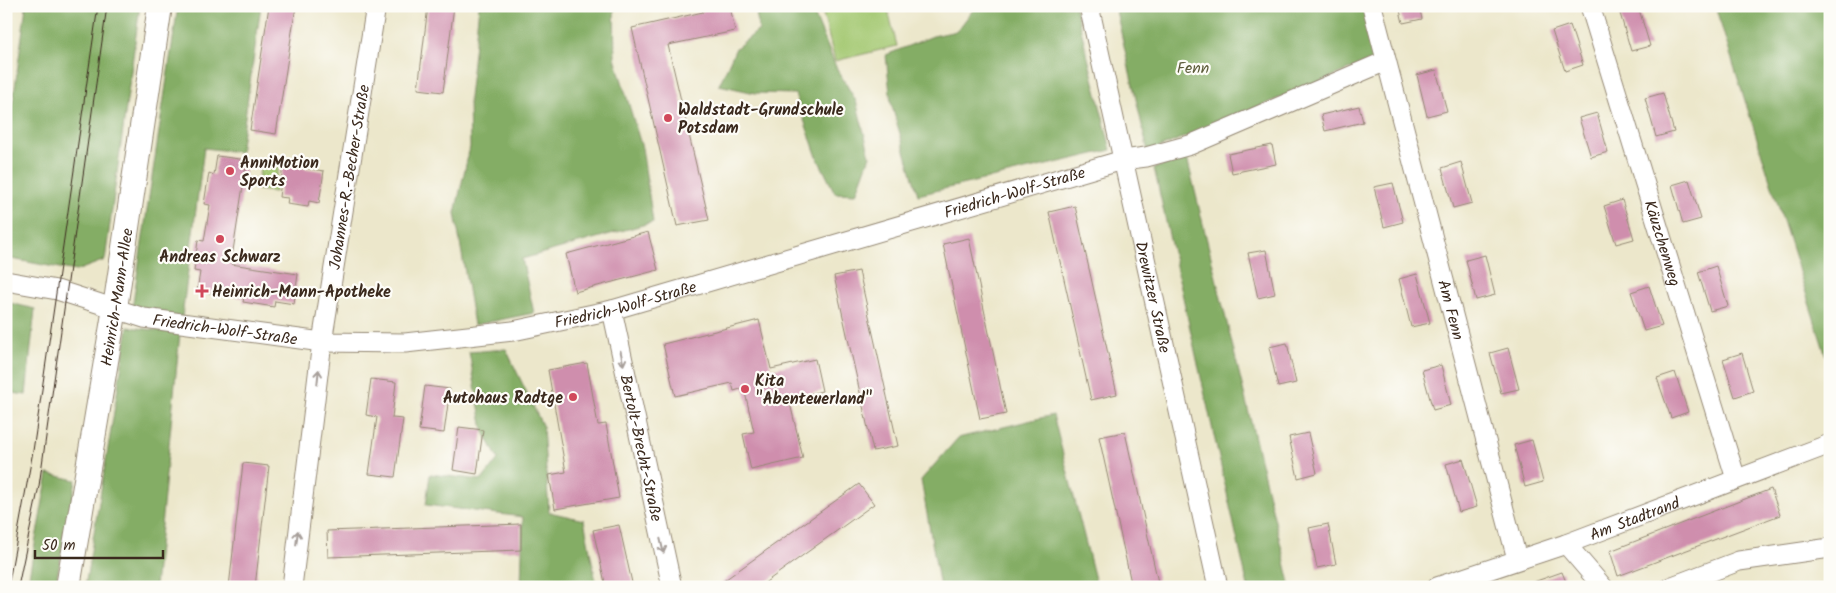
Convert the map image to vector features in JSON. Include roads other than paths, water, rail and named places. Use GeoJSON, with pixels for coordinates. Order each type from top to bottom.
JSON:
{"type":"FeatureCollection","features":[{"type":"Feature","properties":{"kind":"main road","name":"Heinrich-Mann-Allee"},"geometry":{"type":"LineString","coordinates":[[68,587],[115,308],[160,6]]}},
{"type":"Feature","properties":{"kind":"street","name":"Johannes-R.-Becher-Straße"},"geometry":{"type":"LineString","coordinates":[[292,587],[322,342],[376,6]]}},
{"type":"Feature","properties":{"kind":"street","name":"Drewitzer Straße"},"geometry":{"type":"LineString","coordinates":[[1089,6],[1218,587]]}},
{"type":"Feature","properties":{"kind":"street","name":"Am Fenn"},"geometry":{"type":"LineString","coordinates":[[1372,6],[1517,559]]}},
{"type":"Feature","properties":{"kind":"street","name":"Käuzchenweg"},"geometry":{"type":"LineString","coordinates":[[1590,6],[1736,479]]}},
{"type":"Feature","properties":{"kind":"street"},"geometry":{"type":"LineString","coordinates":[[1123,160],[1146,157],[1190,145],[1386,61]]}},
{"type":"Feature","properties":{"kind":"street","name":"Friedrich-Wolf-Straße"},"geometry":{"type":"LineString","coordinates":[[6,281],[57,290],[144,318],[322,342],[405,343],[513,331],[612,310],[1123,160]]}},
{"type":"Feature","properties":{"kind":"street","name":"Bertolt-Brecht-Straße"},"geometry":{"type":"LineString","coordinates":[[612,310],[672,587]]}},
{"type":"Feature","properties":{"kind":"street","name":"Am Stadtrand"},"geometry":{"type":"LineString","coordinates":[[1437,587],[1566,544],[1830,444]]}},
{"type":"Feature","properties":{"kind":"street"},"geometry":{"type":"LineString","coordinates":[[1566,544],[1603,587]]}},
{"type":"Feature","properties":{"kind":"street"},"geometry":{"type":"LineString","coordinates":[[1670,587],[1740,561],[1830,548]]}},
{"type":"Feature","properties":{"kind":"tram line"},"geometry":{"type":"LineString","coordinates":[[8,587],[33,451],[98,6]]}},
{"type":"Feature","properties":{"kind":"tram line"},"geometry":{"type":"LineString","coordinates":[[18,587],[39,486],[107,6]]}},
{"type":"Feature","properties":{"kind":"place","name":"Waldstadt-Grundschule Potsdam"},"geometry":{"type":"Point","coordinates":[668,118]}},
{"type":"Feature","properties":{"kind":"place","name":"AnniMotion Sports"},"geometry":{"type":"Point","coordinates":[230,171]}},
{"type":"Feature","properties":{"kind":"place","name":"Andreas Schwarz"},"geometry":{"type":"Point","coordinates":[220,239]}},
{"type":"Feature","properties":{"kind":"place","name":"Heinrich-Mann-Apotheke"},"geometry":{"type":"Point","coordinates":[202,291]}},
{"type":"Feature","properties":{"kind":"place","name":"Kita \"Abenteuerland\""},"geometry":{"type":"Point","coordinates":[745,389]}},
{"type":"Feature","properties":{"kind":"place","name":"Autohaus Radtge"},"geometry":{"type":"Point","coordinates":[573,397]}},
{"type":"Feature","properties":{"kind":"park label","name":"Fenn"},"geometry":{"type":"Point","coordinates":[1193,67]}}]}
